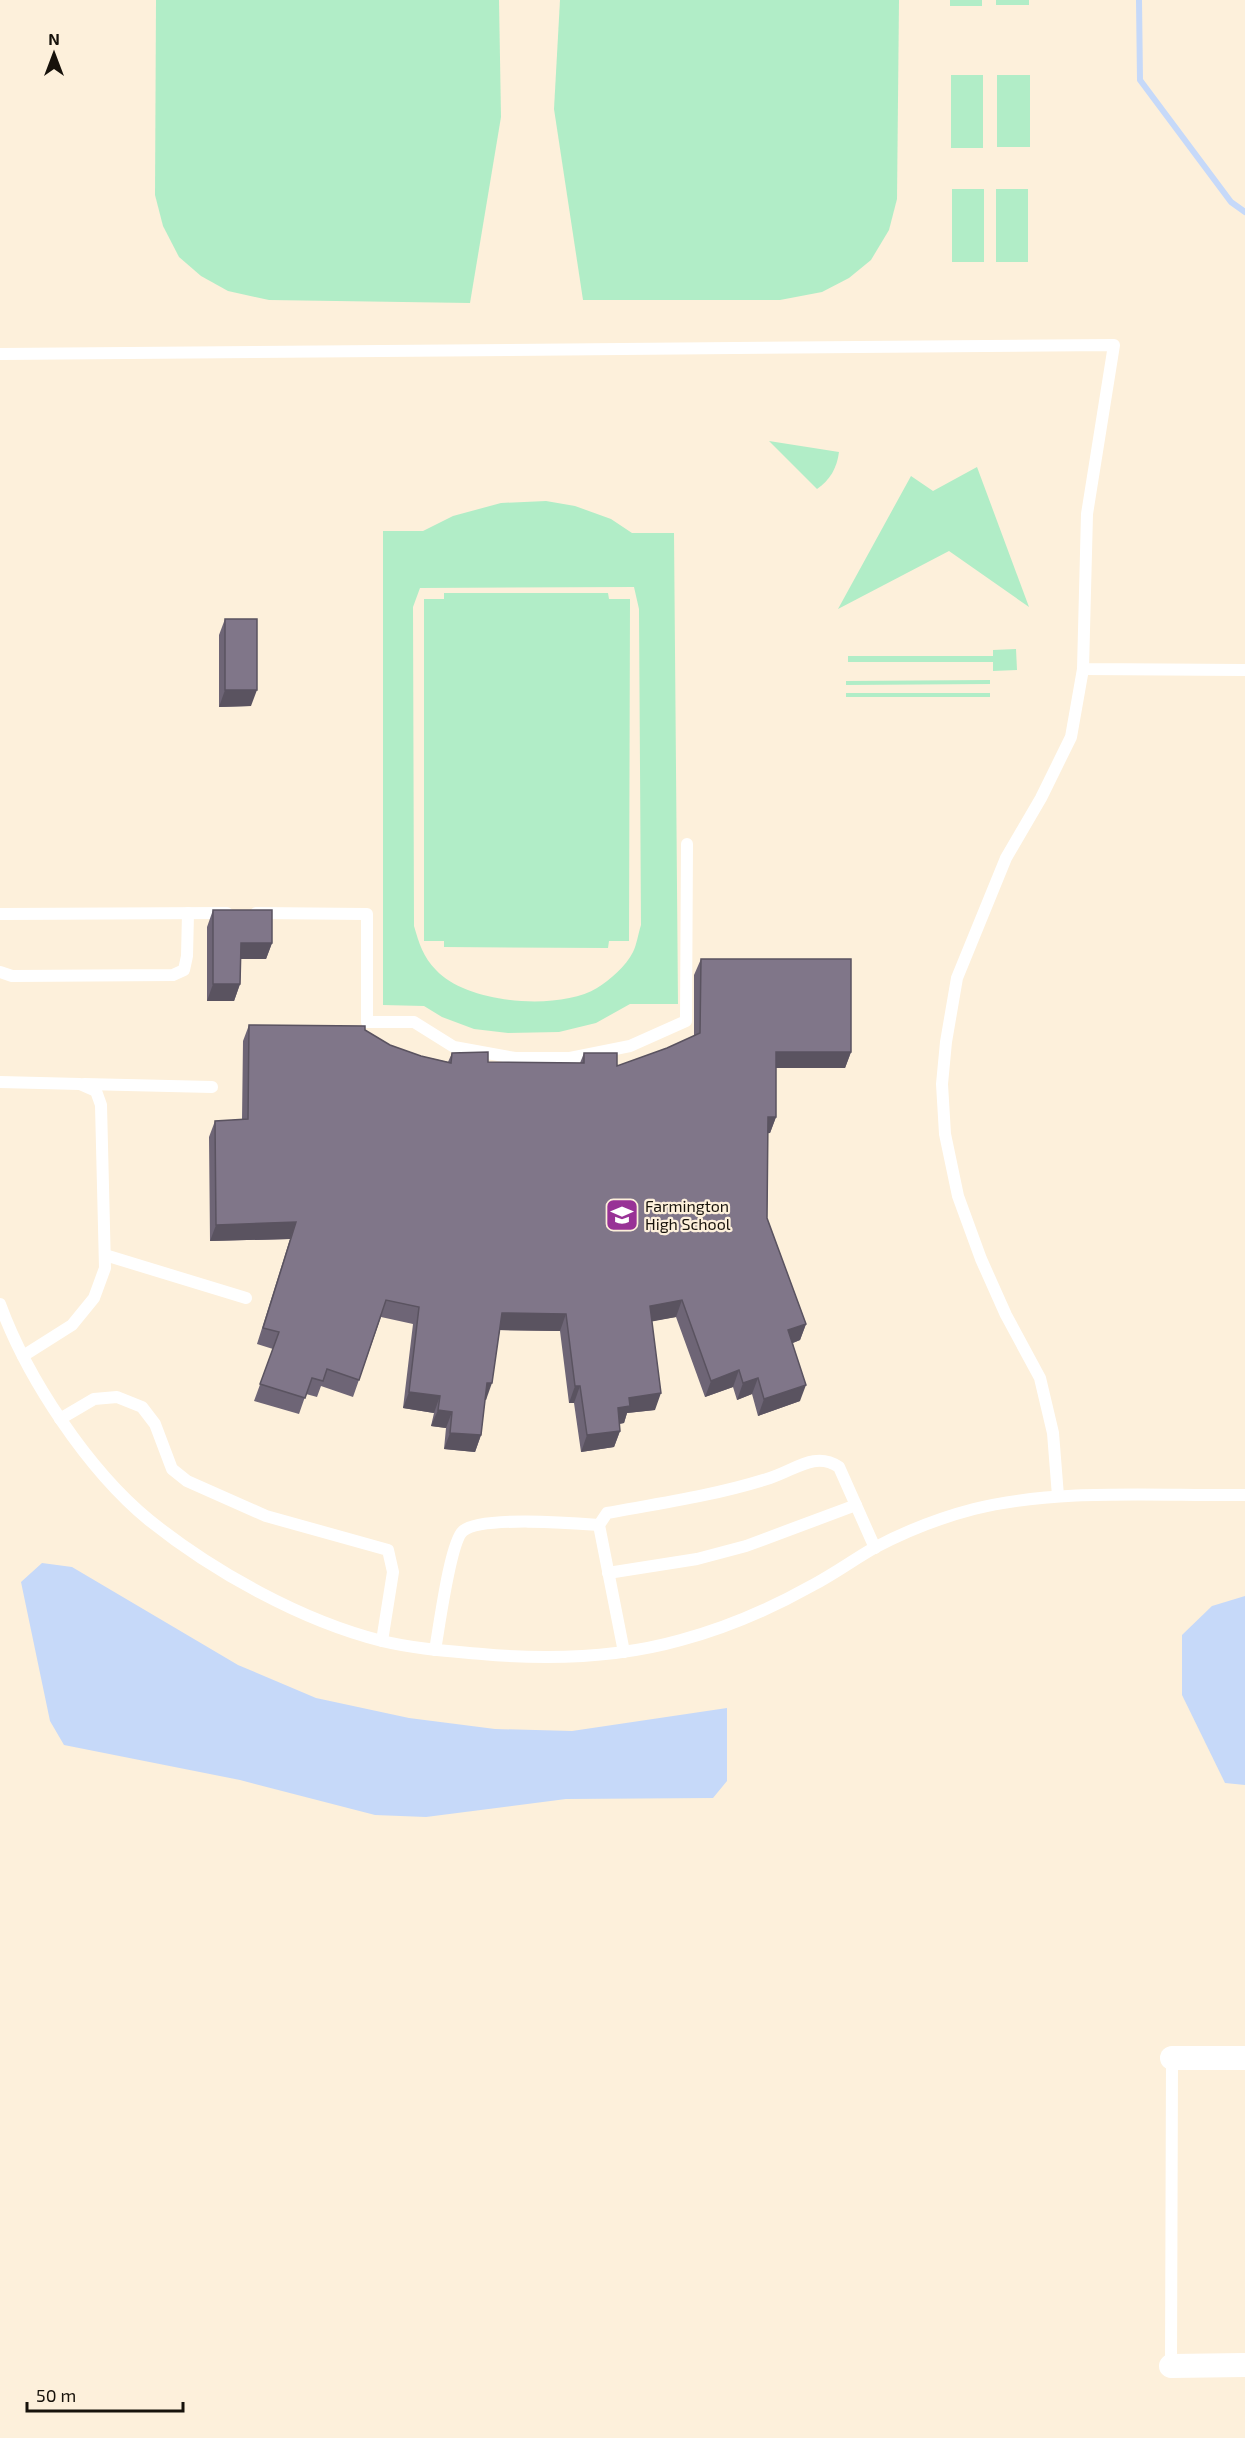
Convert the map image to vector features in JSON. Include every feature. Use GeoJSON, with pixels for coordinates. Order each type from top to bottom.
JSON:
{"type":"FeatureCollection","features":[{"type":"Feature","properties":{"kind":"street"},"geometry":{"type":"LineString","coordinates":[[1172,2058],[1245,2058]]}},
{"type":"Feature","properties":{"kind":"street"},"geometry":{"type":"LineString","coordinates":[[1171,2366],[1245,2365]]}},
{"type":"Feature","properties":{"kind":"lane"},"geometry":{"type":"LineString","coordinates":[[0,354],[1114,345],[1088,514],[1083,669],[1071,736],[1041,798],[1006,858],[957,978],[946,1042],[942,1084],[945,1134],[958,1196],[1005,1315],[1040,1378],[1053,1433],[1058,1496]]}},
{"type":"Feature","properties":{"kind":"lane"},"geometry":{"type":"LineString","coordinates":[[1083,669],[1245,670]]}},
{"type":"Feature","properties":{"kind":"lane"},"geometry":{"type":"LineString","coordinates":[[0,914],[367,914],[367,1022],[414,1022],[454,1047],[504,1056],[570,1058],[630,1046],[686,1021],[687,844]]}},
{"type":"Feature","properties":{"kind":"lane"},"geometry":{"type":"LineString","coordinates":[[0,972],[12,976],[173,975],[184,970],[187,956],[188,913]]}},
{"type":"Feature","properties":{"kind":"lane"},"geometry":{"type":"LineString","coordinates":[[0,1082],[212,1087]]}},
{"type":"Feature","properties":{"kind":"lane"},"geometry":{"type":"LineString","coordinates":[[22,1356],[72,1325],[94,1298],[105,1268],[101,1105],[96,1091],[80,1084]]}},
{"type":"Feature","properties":{"kind":"lane"},"geometry":{"type":"LineString","coordinates":[[105,1255],[246,1298]]}},
{"type":"Feature","properties":{"kind":"lane"},"geometry":{"type":"LineString","coordinates":[[0,1304],[22,1356],[60,1419],[104,1476],[148,1519],[257,1591],[311,1618],[382,1641],[435,1650],[511,1657],[566,1657],[624,1652],[681,1640],[750,1615],[812,1586],[875,1548],[931,1522],[976,1509],[1058,1496],[1245,1495]]}},
{"type":"Feature","properties":{"kind":"lane"},"geometry":{"type":"LineString","coordinates":[[60,1419],[94,1398],[117,1397],[142,1407],[155,1424],[172,1468],[187,1481],[266,1516],[388,1550],[393,1572],[382,1641]]}},
{"type":"Feature","properties":{"kind":"lane"},"geometry":{"type":"LineString","coordinates":[[624,1652],[599,1525],[607,1513],[724,1492],[818,1460],[828,1460],[839,1467],[875,1548]]}},
{"type":"Feature","properties":{"kind":"lane"},"geometry":{"type":"LineString","coordinates":[[608,1573],[697,1559],[736,1549],[856,1505]]}},
{"type":"Feature","properties":{"kind":"lane"},"geometry":{"type":"LineString","coordinates":[[435,1650],[454,1550],[462,1531],[477,1523],[564,1522],[599,1525]]}},
{"type":"Feature","properties":{"kind":"lane"},"geometry":{"type":"LineString","coordinates":[[1171,2366],[1172,2058]]}},
{"type":"Feature","properties":{"kind":"green space"},"geometry":{"type":"Polygon","coordinates":[[[156,0],[499,0],[501,117],[470,303],[269,300],[228,291],[201,276],[179,257],[163,226],[155,195],[156,0]]]}},
{"type":"Feature","properties":{"kind":"green space"},"geometry":{"type":"Polygon","coordinates":[[[560,0],[899,0],[897,199],[889,230],[871,260],[849,278],[822,292],[780,300],[583,300],[554,109],[560,0]]]}},
{"type":"Feature","properties":{"kind":"green space"},"geometry":{"type":"Polygon","coordinates":[[[950,0],[982,0],[982,6],[950,6],[950,0]]]}},
{"type":"Feature","properties":{"kind":"green space"},"geometry":{"type":"Polygon","coordinates":[[[996,0],[1029,0],[1029,5],[996,5],[996,0]]]}},
{"type":"Feature","properties":{"kind":"green space"},"geometry":{"type":"Polygon","coordinates":[[[951,75],[983,75],[983,148],[951,148],[951,75]]]}},
{"type":"Feature","properties":{"kind":"green space"},"geometry":{"type":"Polygon","coordinates":[[[997,75],[1030,75],[1030,147],[997,147],[997,75]]]}},
{"type":"Feature","properties":{"kind":"green space"},"geometry":{"type":"Polygon","coordinates":[[[952,189],[984,189],[984,262],[952,262],[952,189]]]}},
{"type":"Feature","properties":{"kind":"green space"},"geometry":{"type":"Polygon","coordinates":[[[996,189],[1028,189],[1028,262],[996,262],[996,189]]]}},
{"type":"Feature","properties":{"kind":"green space"},"geometry":{"type":"Polygon","coordinates":[[[769,441],[839,452],[837,463],[826,482],[817,489],[769,441]]]}},
{"type":"Feature","properties":{"kind":"green space"},"geometry":{"type":"Polygon","coordinates":[[[977,467],[1029,607],[949,551],[838,609],[911,476],[933,491],[977,467]]]}},
{"type":"Feature","properties":{"kind":"green space"},"geometry":{"type":"Polygon","coordinates":[[[546,501],[575,506],[611,519],[632,533],[674,533],[678,1004],[630,1004],[596,1023],[559,1032],[508,1033],[474,1029],[442,1017],[424,1006],[383,1005],[383,531],[423,531],[453,516],[501,503],[546,501]],[[634,587],[420,588],[413,607],[414,926],[428,960],[450,981],[491,997],[514,1000],[560,1000],[597,988],[612,977],[633,952],[641,925],[639,609],[634,587]]]}},
{"type":"Feature","properties":{"kind":"green space"},"geometry":{"type":"Polygon","coordinates":[[[444,593],[608,593],[609,599],[630,599],[629,941],[609,941],[608,948],[444,947],[444,941],[424,941],[424,599],[444,599],[444,593]]]}},
{"type":"Feature","properties":{"kind":"green space"},"geometry":{"type":"Polygon","coordinates":[[[1016,649],[1017,670],[993,671],[993,662],[848,662],[848,656],[993,656],[993,650],[1016,649]]]}},
{"type":"Feature","properties":{"kind":"green space"},"geometry":{"type":"Polygon","coordinates":[[[990,680],[990,684],[846,685],[846,681],[990,680]]]}},
{"type":"Feature","properties":{"kind":"green space"},"geometry":{"type":"Polygon","coordinates":[[[846,693],[990,693],[990,697],[846,697],[846,693]]]}},
{"type":"Feature","properties":{"kind":"water"},"geometry":{"type":"Polygon","coordinates":[[[42,1563],[72,1567],[238,1665],[316,1698],[409,1718],[495,1729],[572,1731],[727,1708],[727,1781],[713,1798],[566,1799],[426,1817],[375,1815],[240,1780],[64,1745],[50,1721],[21,1582],[42,1563]]]}},
{"type":"Feature","properties":{"kind":"water"},"geometry":{"type":"Polygon","coordinates":[[[1245,1596],[1245,1785],[1225,1783],[1182,1695],[1182,1635],[1212,1606],[1245,1596]]]}},
{"type":"Feature","properties":{"kind":"building"},"geometry":{"type":"Polygon","coordinates":[[[225,619],[257,619],[257,690],[225,690],[225,619]]]}},
{"type":"Feature","properties":{"kind":"building"},"geometry":{"type":"Polygon","coordinates":[[[213,910],[272,910],[272,943],[241,943],[240,984],[213,984],[213,910]]]}},
{"type":"Feature","properties":{"kind":"building","name":"Farmington High School"},"geometry":{"type":"Polygon","coordinates":[[[701,959],[851,959],[851,1052],[776,1052],[776,1117],[768,1117],[767,1218],[806,1324],[788,1330],[806,1385],[764,1399],[758,1378],[743,1383],[739,1370],[711,1381],[682,1300],[650,1306],[661,1393],[629,1398],[630,1406],[618,1408],[620,1431],[587,1435],[580,1386],[575,1386],[566,1314],[502,1313],[492,1383],[487,1383],[481,1435],[450,1433],[452,1412],[438,1410],[440,1396],[409,1392],[419,1307],[386,1300],[359,1380],[327,1369],[323,1381],[312,1378],[305,1398],[260,1384],[279,1332],[263,1328],[296,1222],[216,1225],[215,1121],[248,1119],[249,1025],[365,1026],[365,1030],[390,1045],[451,1063],[452,1053],[488,1052],[488,1062],[584,1063],[584,1053],[617,1053],[617,1066],[700,1033],[701,959]]]}},
{"type":"Feature","properties":{"kind":"waterway"},"geometry":{"type":"LineString","coordinates":[[1139,0],[1140,80],[1231,202],[1245,212]]}},
{"type":"Feature","properties":{"kind":"place","name":"Farmington High School"},"geometry":{"type":"Point","coordinates":[622,1215]}}]}
